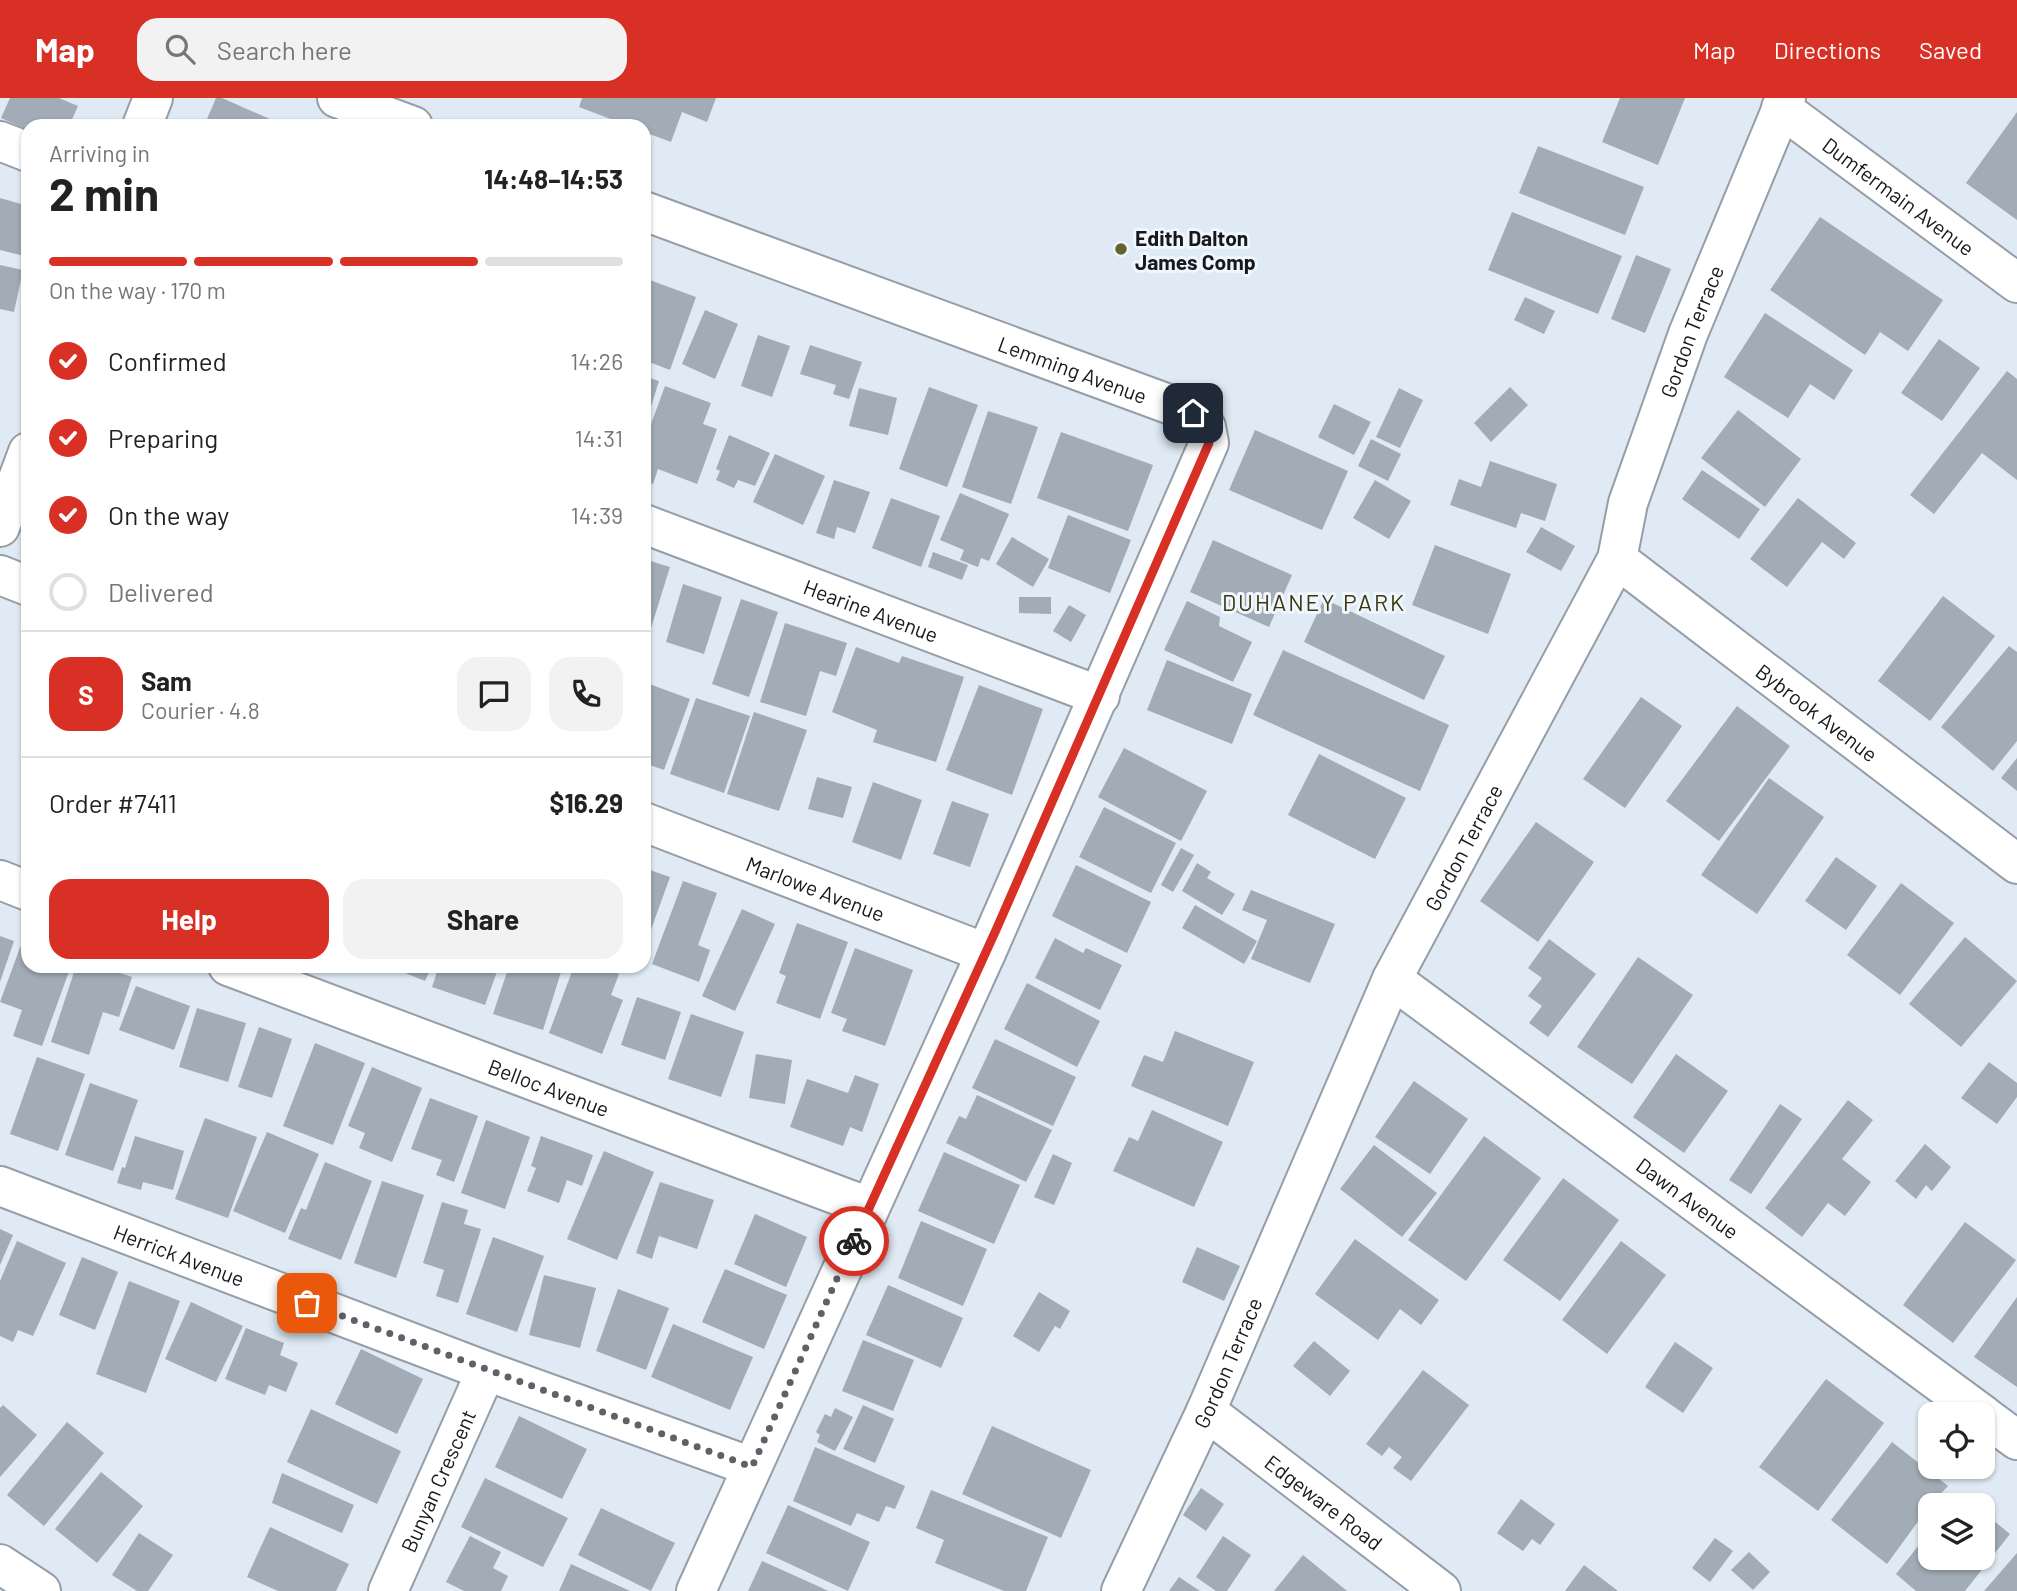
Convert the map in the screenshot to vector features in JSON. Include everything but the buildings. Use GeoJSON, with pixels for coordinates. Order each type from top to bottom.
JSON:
{"type":"FeatureCollection","features":[{"type":"Feature","properties":{"kind":"street"},"geometry":{"type":"LineString","coordinates":[[145,119],[153,98]]}},
{"type":"Feature","properties":{"kind":"street"},"geometry":{"type":"LineString","coordinates":[[337,98],[394,119]]}},
{"type":"Feature","properties":{"kind":"street","name":"Dumfermain Avenue"},"geometry":{"type":"LineString","coordinates":[[1784,103],[2017,283]]}},
{"type":"Feature","properties":{"kind":"street","name":"Gordon Terrace"},"geometry":{"type":"LineString","coordinates":[[1121,1591],[1206,1411],[1392,979],[1616,559],[1628,503],[1688,334],[1784,103]]}},
{"type":"Feature","properties":{"kind":"street"},"geometry":{"type":"LineString","coordinates":[[0,141],[21,149]]}},
{"type":"Feature","properties":{"kind":"street","name":"Lemming Avenue"},"geometry":{"type":"LineString","coordinates":[[651,214],[1193,413],[1206,428],[1209,443],[986,953],[696,1591]]}},
{"type":"Feature","properties":{"kind":"street"},"geometry":{"type":"LineString","coordinates":[[0,527],[21,471]]}},
{"type":"Feature","properties":{"kind":"street","name":"Hearine Avenue"},"geometry":{"type":"LineString","coordinates":[[651,527],[1100,696]]}},
{"type":"Feature","properties":{"kind":"street","name":"Bybrook Avenue"},"geometry":{"type":"LineString","coordinates":[[1616,559],[2017,864]]}},
{"type":"Feature","properties":{"kind":"street"},"geometry":{"type":"LineString","coordinates":[[0,575],[21,583]]}},
{"type":"Feature","properties":{"kind":"street","name":"Marlowe Avenue"},"geometry":{"type":"LineString","coordinates":[[651,825],[986,953]]}},
{"type":"Feature","properties":{"kind":"street"},"geometry":{"type":"LineString","coordinates":[[0,880],[21,888]]}},
{"type":"Feature","properties":{"kind":"street","name":"Belloc Avenue"},"geometry":{"type":"LineString","coordinates":[[247,973],[869,1207]]}},
{"type":"Feature","properties":{"kind":"street","name":"Dawn Avenue"},"geometry":{"type":"LineString","coordinates":[[1392,979],[1966,1402]]}},
{"type":"Feature","properties":{"kind":"street","name":"Herrick Avenue"},"geometry":{"type":"LineString","coordinates":[[0,1186],[486,1371],[752,1467]]}},
{"type":"Feature","properties":{"kind":"street","name":"Bunyan Crescent"},"geometry":{"type":"LineString","coordinates":[[388,1591],[486,1371]]}},
{"type":"Feature","properties":{"kind":"street","name":"Edgeware Road"},"geometry":{"type":"LineString","coordinates":[[1206,1411],[1441,1591]]}},
{"type":"Feature","properties":{"kind":"street","name":"Dawn Avenue"},"geometry":{"type":"LineString","coordinates":[[1995,1424],[2017,1440]]}},
{"type":"Feature","properties":{"kind":"street"},"geometry":{"type":"LineString","coordinates":[[0,1564],[41,1591]]}},
{"type":"Feature","properties":{"kind":"way so far"},"geometry":{"type":"LineString","coordinates":[[307,1303],[752,1467],[854,1241]]}},
{"type":"Feature","properties":{"kind":"place","name":"Edith Dalton James Comp"},"geometry":{"type":"Point","coordinates":[1121,249]}},
{"type":"Feature","properties":{"kind":"district","name":"DUHANEY PARK"},"geometry":{"type":"Point","coordinates":[1314,602]}},
{"type":"Feature","properties":{"kind":"route"},"geometry":{"type":"LineString","coordinates":[[854,1241],[996,930],[1209,443],[1206,428],[1193,413]]}}]}
